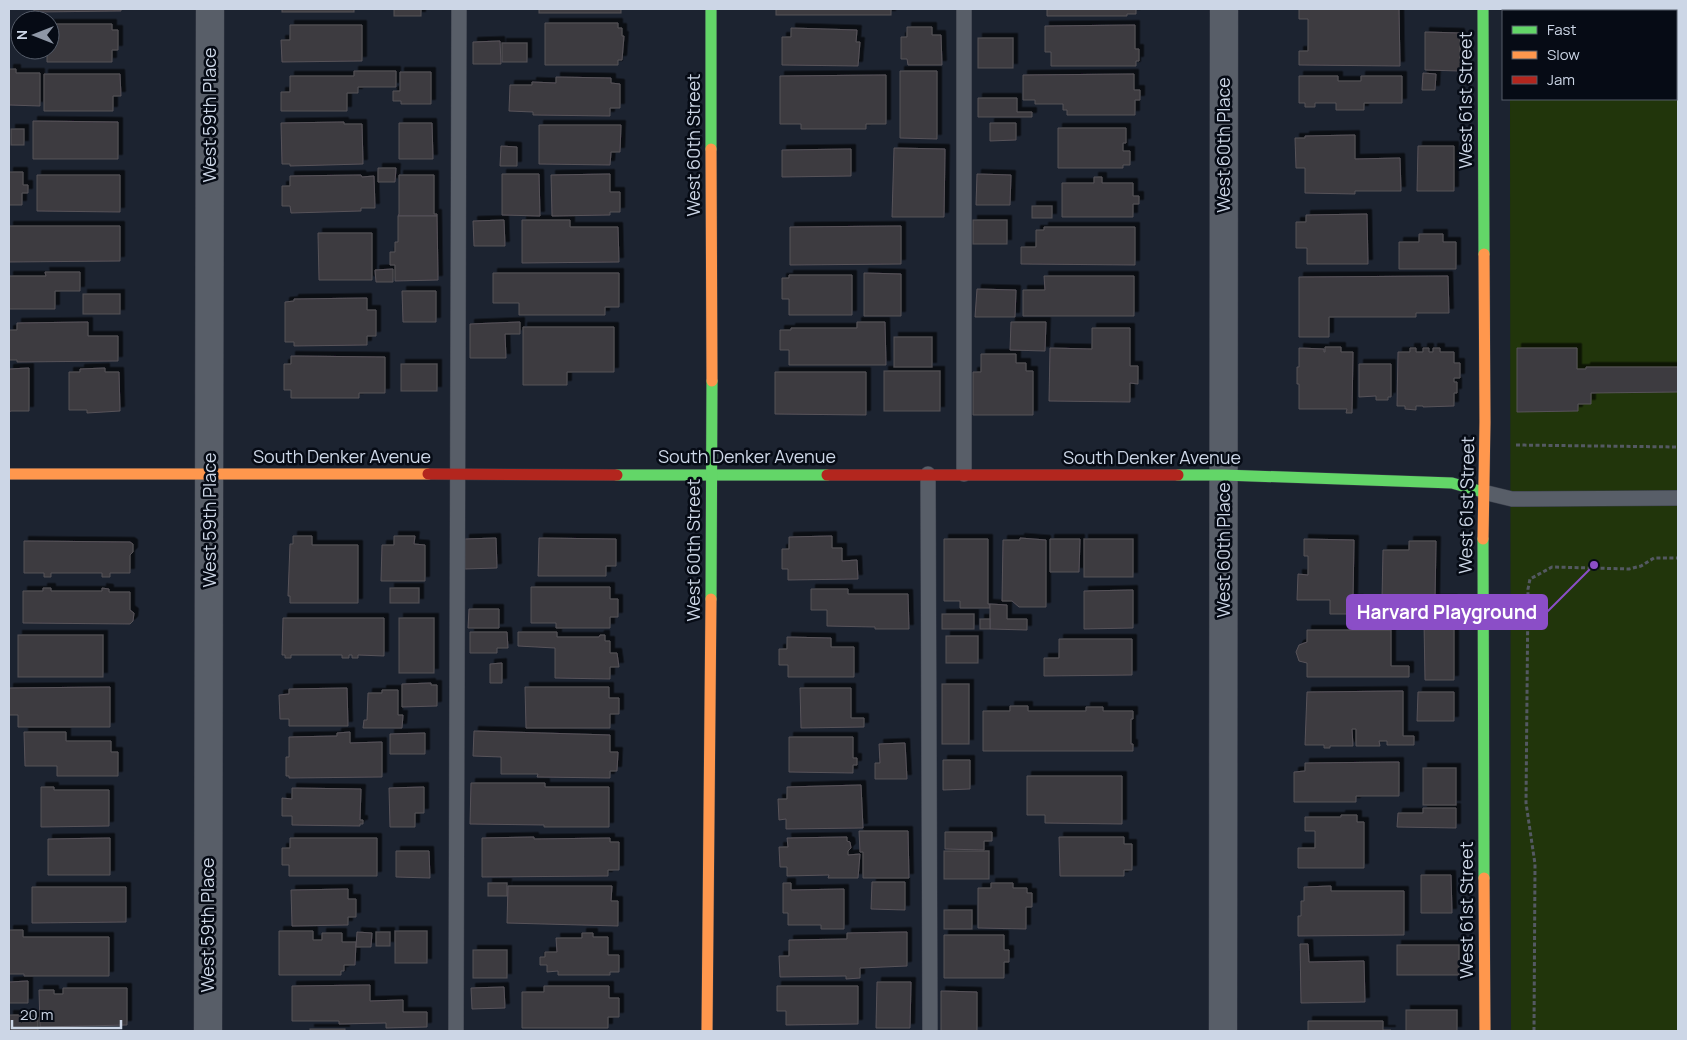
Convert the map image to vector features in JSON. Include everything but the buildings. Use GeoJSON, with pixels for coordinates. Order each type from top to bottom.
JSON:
{"type":"FeatureCollection","features":[{"type":"Feature","properties":{"kind":"street","name":"West 59th Place"},"geometry":{"type":"LineString","coordinates":[[208,1031],[210,9]]}},
{"type":"Feature","properties":{"kind":"street","name":"West 60th Street"},"geometry":{"type":"LineString","coordinates":[[707,1031],[712,474],[711,9]]}},
{"type":"Feature","properties":{"kind":"street","name":"West 60th Place"},"geometry":{"type":"LineString","coordinates":[[1223,1031],[1224,9]]}},
{"type":"Feature","properties":{"kind":"street","name":"West 61st Street"},"geometry":{"type":"LineString","coordinates":[[1483,9],[1485,1031]]}},
{"type":"Feature","properties":{"kind":"street","name":"South Denker Avenue"},"geometry":{"type":"LineString","coordinates":[[9,474],[1224,475],[1452,483],[1483,492]]}},
{"type":"Feature","properties":{"kind":"lane"},"geometry":{"type":"LineString","coordinates":[[456,1031],[459,9]]}},
{"type":"Feature","properties":{"kind":"lane"},"geometry":{"type":"LineString","coordinates":[[964,9],[964,474]]}},
{"type":"Feature","properties":{"kind":"lane"},"geometry":{"type":"LineString","coordinates":[[928,474],[930,1031]]}},
{"type":"Feature","properties":{"kind":"lane"},"geometry":{"type":"LineString","coordinates":[[1483,492],[1512,499],[1678,498]]}},
{"type":"Feature","properties":{"kind":"path"},"geometry":{"type":"LineString","coordinates":[[1525,446],[1678,447]]}},
{"type":"Feature","properties":{"kind":"path"},"geometry":{"type":"LineString","coordinates":[[1534,1031],[1536,864],[1526,803],[1528,589],[1530,579],[1552,567],[1629,569],[1642,566],[1654,558],[1678,558]]}},
{"type":"Feature","properties":{"kind":"green space"},"geometry":{"type":"Polygon","coordinates":[[[1678,9],[1678,1031],[1511,1031],[1510,100],[1677,100],[1677,10],[1509,10],[1678,9]]]}},
{"type":"Feature","properties":{"kind":"traffic: fast"},"geometry":{"type":"LineString","coordinates":[[711,9],[711,149]]}},
{"type":"Feature","properties":{"kind":"traffic: fast"},"geometry":{"type":"LineString","coordinates":[[1483,9],[1484,254]]}},
{"type":"Feature","properties":{"kind":"traffic: fast"},"geometry":{"type":"LineString","coordinates":[[711,599],[712,381]]}},
{"type":"Feature","properties":{"kind":"traffic: fast"},"geometry":{"type":"LineString","coordinates":[[617,475],[827,475]]}},
{"type":"Feature","properties":{"kind":"traffic: fast"},"geometry":{"type":"LineString","coordinates":[[1178,475],[1452,483],[1483,492]]}},
{"type":"Feature","properties":{"kind":"traffic: fast"},"geometry":{"type":"LineString","coordinates":[[1483,539],[1484,878]]}},
{"type":"Feature","properties":{"kind":"traffic: slow"},"geometry":{"type":"LineString","coordinates":[[711,149],[712,381]]}},
{"type":"Feature","properties":{"kind":"traffic: slow"},"geometry":{"type":"LineString","coordinates":[[1483,539],[1485,422],[1484,254]]}},
{"type":"Feature","properties":{"kind":"traffic: slow"},"geometry":{"type":"LineString","coordinates":[[9,474],[428,474]]}},
{"type":"Feature","properties":{"kind":"traffic: slow"},"geometry":{"type":"LineString","coordinates":[[707,1031],[711,599]]}},
{"type":"Feature","properties":{"kind":"traffic: slow"},"geometry":{"type":"LineString","coordinates":[[1484,878],[1485,1031]]}},
{"type":"Feature","properties":{"kind":"traffic: jam"},"geometry":{"type":"LineString","coordinates":[[428,474],[617,475]]}},
{"type":"Feature","properties":{"kind":"traffic: jam"},"geometry":{"type":"LineString","coordinates":[[827,475],[1178,475]]}},
{"type":"Feature","properties":{"kind":"place","name":"Harvard Playground"},"geometry":{"type":"Point","coordinates":[1594,565]}}]}
